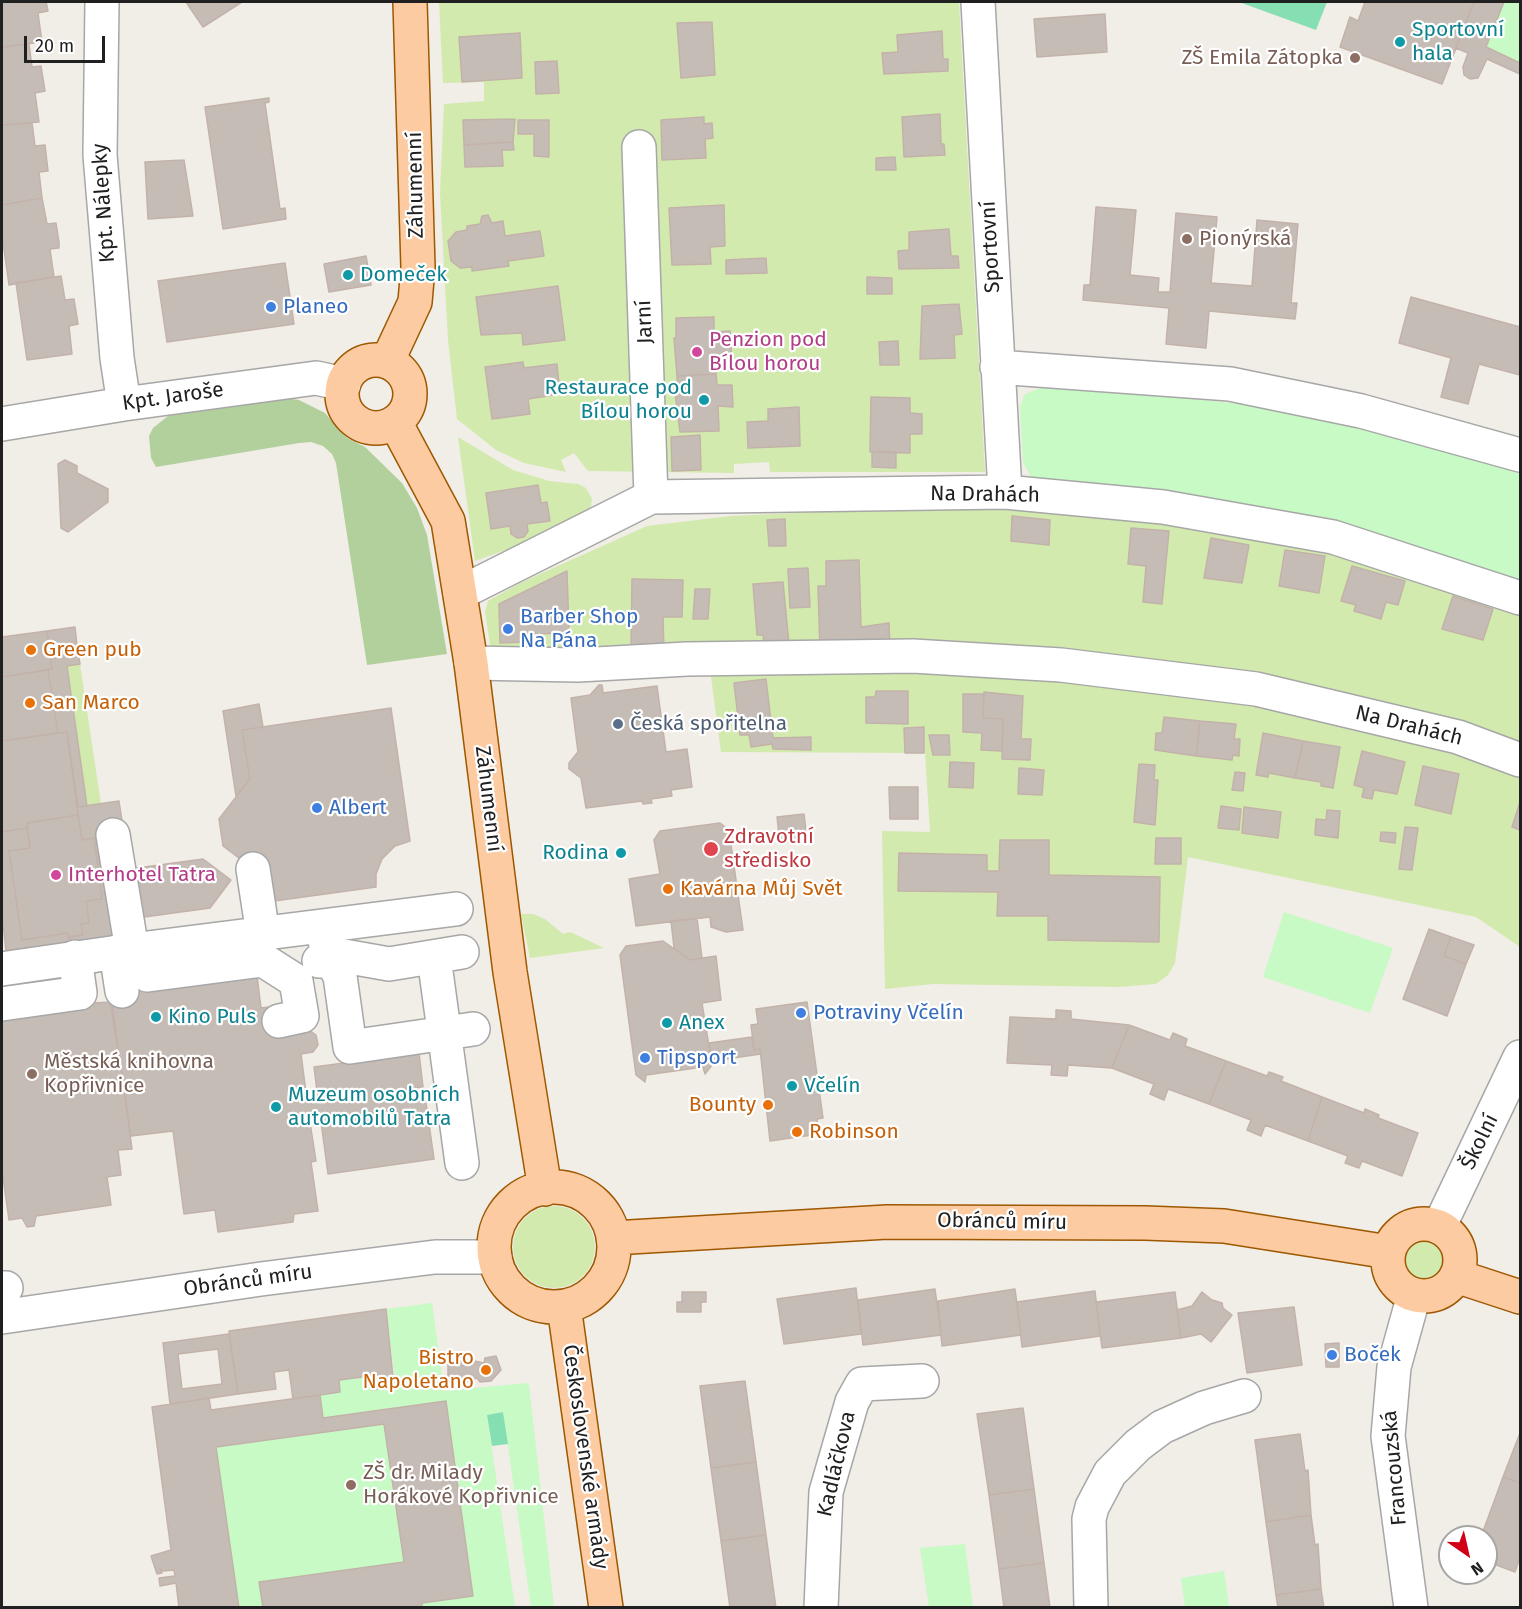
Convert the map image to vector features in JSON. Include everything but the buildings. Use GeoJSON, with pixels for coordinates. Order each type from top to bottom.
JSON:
{"type":"FeatureCollection","features":[{"type":"Feature","properties":{"kind":"main road","name":"Záhumenní"},"geometry":{"type":"LineString","coordinates":[[387,362],[415,302],[418,267],[410,2]]}},
{"type":"Feature","properties":{"kind":"main road"},"geometry":{"type":"LineString","coordinates":[[376,360],[387,362],[404,375],[409,384],[408,405],[395,422],[375,428],[356,421],[344,405],[344,384],[356,367],[376,360]]}},
{"type":"Feature","properties":{"kind":"main road","name":"Záhumenní"},"geometry":{"type":"LineString","coordinates":[[395,422],[448,521],[471,663],[510,972],[545,1189]]}},
{"type":"Feature","properties":{"kind":"main road"},"geometry":{"type":"LineString","coordinates":[[545,1189],[568,1190],[590,1199],[605,1216],[613,1238],[612,1261],[603,1282],[586,1298],[564,1306],[541,1305],[519,1296],[504,1279],[495,1257],[496,1234],[506,1213],[523,1197],[545,1189]]}},
{"type":"Feature","properties":{"kind":"main road","name":"Obránců míru"},"geometry":{"type":"LineString","coordinates":[[613,1238],[887,1222],[1144,1223],[1224,1226],[1389,1252]]}},
{"type":"Feature","properties":{"kind":"main road"},"geometry":{"type":"LineString","coordinates":[[1417,1224],[1439,1227],[1456,1243],[1460,1265],[1456,1276],[1438,1293],[1426,1296],[1414,1295],[1402,1289],[1394,1281],[1389,1269],[1389,1252],[1398,1236],[1406,1228],[1417,1224]]}},
{"type":"Feature","properties":{"kind":"main road"},"geometry":{"type":"LineString","coordinates":[[1456,1276],[1521,1298]]}},
{"type":"Feature","properties":{"kind":"main road","name":"Československé armády"},"geometry":{"type":"LineString","coordinates":[[564,1306],[606,1608]]}},
{"type":"Feature","properties":{"kind":"street","name":"Kpt. Nálepky"},"geometry":{"type":"LineString","coordinates":[[102,2],[100,155],[110,292],[124,404]]}},
{"type":"Feature","properties":{"kind":"street","name":"Sportovní"},"geometry":{"type":"LineString","coordinates":[[978,2],[1005,492]]}},
{"type":"Feature","properties":{"kind":"street","name":"Jarní"},"geometry":{"type":"LineString","coordinates":[[639,147],[651,497]]}},
{"type":"Feature","properties":{"kind":"street"},"geometry":{"type":"LineString","coordinates":[[997,367],[1230,384],[1361,411],[1521,455]]}},
{"type":"Feature","properties":{"kind":"street","name":"Kpt. Jaroše"},"geometry":{"type":"LineString","coordinates":[[2,424],[124,404],[316,378],[344,384]]}},
{"type":"Feature","properties":{"kind":"street","name":"Na Drahách"},"geometry":{"type":"LineString","coordinates":[[460,593],[651,497],[1005,492],[1163,507],[1333,537],[1521,598]]}},
{"type":"Feature","properties":{"kind":"street","name":"Na Drahách"},"geometry":{"type":"LineString","coordinates":[[471,663],[578,665],[687,659],[913,656],[1072,666],[1256,689],[1458,737],[1521,759]]}},
{"type":"Feature","properties":{"kind":"street"},"geometry":{"type":"LineString","coordinates":[[113,835],[124,951],[122,991]]}},
{"type":"Feature","properties":{"kind":"street"},"geometry":{"type":"LineString","coordinates":[[253,869],[262,934]]}},
{"type":"Feature","properties":{"kind":"street"},"geometry":{"type":"LineString","coordinates":[[314,959],[456,909]]}},
{"type":"Feature","properties":{"kind":"street"},"geometry":{"type":"LineString","coordinates":[[2,969],[75,957],[262,934],[314,959],[340,976],[351,1047],[459,1032]]}},
{"type":"Feature","properties":{"kind":"street"},"geometry":{"type":"LineString","coordinates":[[124,951],[148,975],[263,960],[314,959],[389,964],[448,955],[459,1032],[462,1163]]}},
{"type":"Feature","properties":{"kind":"street"},"geometry":{"type":"LineString","coordinates":[[2,1004],[80,993],[75,957]]}},
{"type":"Feature","properties":{"kind":"street"},"geometry":{"type":"LineString","coordinates":[[279,1021],[302,1017],[314,959]]}},
{"type":"Feature","properties":{"kind":"street","name":"Školní"},"geometry":{"type":"LineString","coordinates":[[1439,1227],[1521,1057]]}},
{"type":"Feature","properties":{"kind":"street","name":"Obránců míru"},"geometry":{"type":"LineString","coordinates":[[3,1298],[423,1258],[495,1257]]}},
{"type":"Feature","properties":{"kind":"street","name":"Francouzská"},"geometry":{"type":"LineString","coordinates":[[1411,1608],[1388,1436],[1394,1367],[1414,1295]]}},
{"type":"Feature","properties":{"kind":"street","name":"Kadláčkova"},"geometry":{"type":"LineString","coordinates":[[821,1608],[826,1492],[852,1402],[862,1384],[922,1381]]}},
{"type":"Feature","properties":{"kind":"street"},"geometry":{"type":"LineString","coordinates":[[1092,1608],[1089,1519],[1092,1507],[1110,1473],[1138,1445],[1162,1427],[1204,1408],[1244,1396]]}},
{"type":"Feature","properties":{"kind":"green space"},"geometry":{"type":"Polygon","coordinates":[[[439,2],[959,2],[985,472],[770,472],[769,462],[734,464],[734,473],[588,471],[574,453],[561,460],[566,472],[524,463],[496,450],[457,419],[448,340],[440,193],[444,104],[484,101],[484,82],[443,83],[439,2]]]}},
{"type":"Feature","properties":{"kind":"green space"},"geometry":{"type":"Polygon","coordinates":[[[1239,2],[1327,2],[1316,30],[1239,2]]]}},
{"type":"Feature","properties":{"kind":"green space"},"geometry":{"type":"Polygon","coordinates":[[[1504,2],[1520,2],[1520,63],[1486,47],[1504,2]]]}},
{"type":"Feature","properties":{"kind":"green space"},"geometry":{"type":"Polygon","coordinates":[[[1043,387],[1109,390],[1249,405],[1359,428],[1460,454],[1520,474],[1520,588],[1033,481],[1023,462],[1020,406],[1025,394],[1043,387]]]}},
{"type":"Feature","properties":{"kind":"green space"},"geometry":{"type":"Polygon","coordinates":[[[281,397],[299,400],[325,413],[347,438],[365,447],[402,483],[417,508],[427,535],[447,654],[367,665],[336,463],[332,454],[323,446],[311,442],[299,443],[156,467],[151,458],[149,436],[153,428],[168,416],[281,397]]]}},
{"type":"Feature","properties":{"kind":"green space"},"geometry":{"type":"Polygon","coordinates":[[[458,437],[513,470],[549,481],[578,484],[586,488],[592,499],[590,511],[530,541],[475,561],[458,437]]]}},
{"type":"Feature","properties":{"kind":"green space"},"geometry":{"type":"Polygon","coordinates":[[[998,504],[1176,521],[1335,548],[1520,610],[1520,749],[1311,692],[491,651],[485,612],[488,601],[520,583],[647,526],[731,516],[998,504]]]}},
{"type":"Feature","properties":{"kind":"green space"},"geometry":{"type":"Polygon","coordinates":[[[80,664],[101,804],[87,806],[67,666],[80,664]]]}},
{"type":"Feature","properties":{"kind":"green space"},"geometry":{"type":"Polygon","coordinates":[[[710,669],[934,669],[939,675],[970,676],[976,671],[1238,696],[1520,770],[1520,947],[1476,917],[1188,857],[1175,963],[1168,975],[1156,984],[1118,987],[933,984],[885,989],[882,831],[930,832],[925,753],[721,752],[710,669]]]}},
{"type":"Feature","properties":{"kind":"green space"},"geometry":{"type":"Polygon","coordinates":[[[1284,912],[1393,948],[1370,1013],[1263,977],[1284,912]]]}},
{"type":"Feature","properties":{"kind":"green space"},"geometry":{"type":"Polygon","coordinates":[[[521,914],[533,914],[545,919],[563,934],[570,932],[604,948],[530,958],[521,914]]]}},
{"type":"Feature","properties":{"kind":"green space"},"geometry":{"type":"Polygon","coordinates":[[[546,1206],[562,1206],[577,1213],[588,1224],[595,1239],[592,1263],[583,1276],[562,1288],[546,1288],[531,1281],[520,1270],[513,1255],[513,1239],[520,1224],[531,1213],[546,1206]]]}},
{"type":"Feature","properties":{"kind":"green space"},"geometry":{"type":"Polygon","coordinates":[[[1423,1238],[1439,1245],[1446,1261],[1439,1277],[1423,1284],[1407,1277],[1400,1261],[1407,1245],[1423,1238]]]}},
{"type":"Feature","properties":{"kind":"green space"},"geometry":{"type":"Polygon","coordinates":[[[432,1303],[444,1391],[527,1383],[529,1385],[554,1607],[531,1607],[503,1412],[487,1415],[515,1607],[422,1607],[422,1603],[472,1596],[446,1401],[323,1418],[320,1395],[340,1392],[339,1380],[370,1376],[372,1390],[394,1387],[386,1309],[432,1303]]]}},
{"type":"Feature","properties":{"kind":"green space"},"geometry":{"type":"Polygon","coordinates":[[[503,1412],[508,1444],[492,1446],[487,1415],[503,1412]]]}},
{"type":"Feature","properties":{"kind":"green space"},"geometry":{"type":"Polygon","coordinates":[[[384,1424],[404,1562],[259,1582],[263,1607],[239,1607],[216,1447],[384,1424]]]}},
{"type":"Feature","properties":{"kind":"green space"},"geometry":{"type":"Polygon","coordinates":[[[965,1544],[973,1607],[929,1607],[920,1548],[965,1544]]]}},
{"type":"Feature","properties":{"kind":"green space"},"geometry":{"type":"Polygon","coordinates":[[[1224,1571],[1229,1607],[1185,1607],[1181,1578],[1224,1571]]]}},
{"type":"Feature","properties":{"kind":"place","name":"Sportovní hala"},"geometry":{"type":"Point","coordinates":[1400,42]}},
{"type":"Feature","properties":{"kind":"place","name":"ZŠ Emila Zátopka"},"geometry":{"type":"Point","coordinates":[1355,58]}},
{"type":"Feature","properties":{"kind":"place","name":"Pionýrská"},"geometry":{"type":"Point","coordinates":[1187,239]}},
{"type":"Feature","properties":{"kind":"place","name":"Domeček"},"geometry":{"type":"Point","coordinates":[348,275]}},
{"type":"Feature","properties":{"kind":"place","name":"Planeo"},"geometry":{"type":"Point","coordinates":[271,307]}},
{"type":"Feature","properties":{"kind":"place","name":"Penzion pod Bílou horou"},"geometry":{"type":"Point","coordinates":[697,352]}},
{"type":"Feature","properties":{"kind":"place","name":"Restaurace pod Bílou horou"},"geometry":{"type":"Point","coordinates":[704,400]}},
{"type":"Feature","properties":{"kind":"place","name":"Barber Shop Na Pána"},"geometry":{"type":"Point","coordinates":[508,629]}},
{"type":"Feature","properties":{"kind":"place","name":"Green pub"},"geometry":{"type":"Point","coordinates":[31,650]}},
{"type":"Feature","properties":{"kind":"place","name":"San Marco"},"geometry":{"type":"Point","coordinates":[30,703]}},
{"type":"Feature","properties":{"kind":"place","name":"Česká spořitelna"},"geometry":{"type":"Point","coordinates":[618,724]}},
{"type":"Feature","properties":{"kind":"place","name":"Albert"},"geometry":{"type":"Point","coordinates":[317,808]}},
{"type":"Feature","properties":{"kind":"place","name":"Zdravotní středisko"},"geometry":{"type":"Point","coordinates":[711,849]}},
{"type":"Feature","properties":{"kind":"place","name":"Rodina"},"geometry":{"type":"Point","coordinates":[621,853]}},
{"type":"Feature","properties":{"kind":"place","name":"Interhotel Tatra"},"geometry":{"type":"Point","coordinates":[56,875]}},
{"type":"Feature","properties":{"kind":"place","name":"Kavárna Můj Svět"},"geometry":{"type":"Point","coordinates":[668,889]}},
{"type":"Feature","properties":{"kind":"place","name":"Potraviny Včelín"},"geometry":{"type":"Point","coordinates":[801,1013]}},
{"type":"Feature","properties":{"kind":"place","name":"Kino Puls"},"geometry":{"type":"Point","coordinates":[156,1017]}},
{"type":"Feature","properties":{"kind":"place","name":"Anex"},"geometry":{"type":"Point","coordinates":[667,1023]}},
{"type":"Feature","properties":{"kind":"place","name":"Tipsport"},"geometry":{"type":"Point","coordinates":[645,1058]}},
{"type":"Feature","properties":{"kind":"place","name":"Městská knihovna Kopřivnice"},"geometry":{"type":"Point","coordinates":[32,1074]}},
{"type":"Feature","properties":{"kind":"place","name":"Včelín"},"geometry":{"type":"Point","coordinates":[792,1086]}},
{"type":"Feature","properties":{"kind":"place","name":"Bounty"},"geometry":{"type":"Point","coordinates":[768,1105]}},
{"type":"Feature","properties":{"kind":"place","name":"Muzeum osobních automobilů Tatra"},"geometry":{"type":"Point","coordinates":[276,1107]}},
{"type":"Feature","properties":{"kind":"place","name":"Robinson"},"geometry":{"type":"Point","coordinates":[797,1132]}},
{"type":"Feature","properties":{"kind":"place","name":"Boček"},"geometry":{"type":"Point","coordinates":[1332,1355]}},
{"type":"Feature","properties":{"kind":"place","name":"Bistro Napoletano"},"geometry":{"type":"Point","coordinates":[486,1370]}},
{"type":"Feature","properties":{"kind":"place","name":"ZŠ dr. Milady Horákové Kopřivnice"},"geometry":{"type":"Point","coordinates":[351,1485]}}]}
